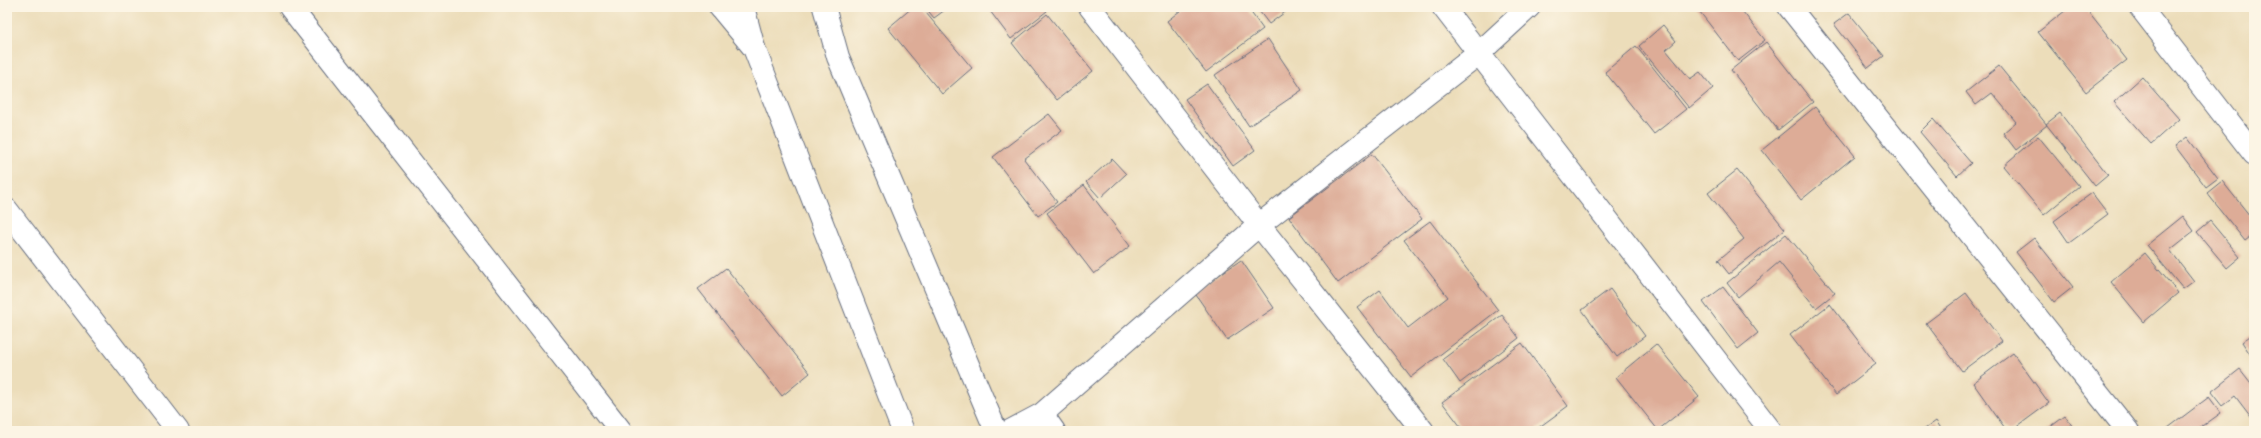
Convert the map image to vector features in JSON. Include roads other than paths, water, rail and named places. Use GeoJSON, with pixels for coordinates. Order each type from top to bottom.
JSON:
{"type":"FeatureCollection","features":[{"type":"Feature","properties":{"kind":"street"},"geometry":{"type":"LineString","coordinates":[[290,7],[621,431]]}},
{"type":"Feature","properties":{"kind":"street"},"geometry":{"type":"LineString","coordinates":[[720,7],[754,48]]}},
{"type":"Feature","properties":{"kind":"street"},"geometry":{"type":"LineString","coordinates":[[743,7],[754,48],[903,431]]}},
{"type":"Feature","properties":{"kind":"street"},"geometry":{"type":"LineString","coordinates":[[824,7],[838,57],[996,431]]}},
{"type":"Feature","properties":{"kind":"street"},"geometry":{"type":"LineString","coordinates":[[1090,7],[1258,225],[1423,431]]}},
{"type":"Feature","properties":{"kind":"street"},"geometry":{"type":"LineString","coordinates":[[1443,7],[1771,431]]}},
{"type":"Feature","properties":{"kind":"street"},"geometry":{"type":"LineString","coordinates":[[1010,431],[1048,423],[1258,225],[1478,54],[1529,7]]}},
{"type":"Feature","properties":{"kind":"street"},"geometry":{"type":"LineString","coordinates":[[1789,7],[2128,431]]}},
{"type":"Feature","properties":{"kind":"street"},"geometry":{"type":"LineString","coordinates":[[2140,7],[2254,154]]}},
{"type":"Feature","properties":{"kind":"street"},"geometry":{"type":"LineString","coordinates":[[7,210],[178,431]]}}]}
